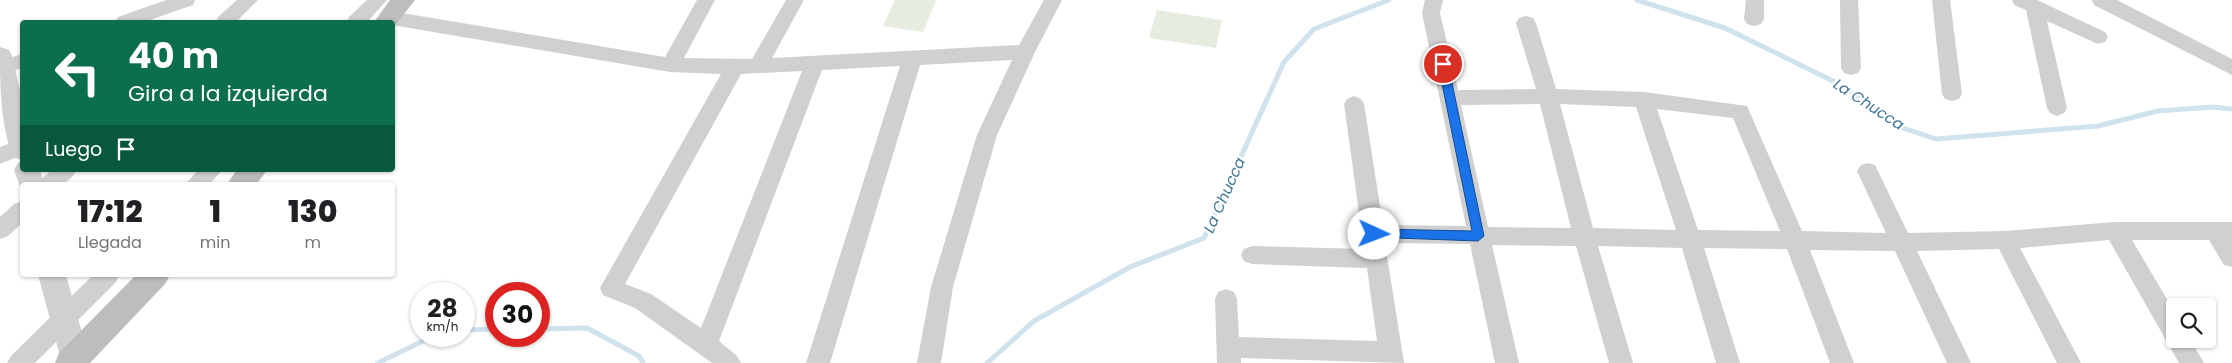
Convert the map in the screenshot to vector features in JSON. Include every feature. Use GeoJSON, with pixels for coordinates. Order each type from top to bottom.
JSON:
{"type":"FeatureCollection","features":[{"type":"Feature","properties":{"kind":"main road"},"geometry":{"type":"LineString","coordinates":[[243,182],[251,172]]}},
{"type":"Feature","properties":{"kind":"main road"},"geometry":{"type":"LineString","coordinates":[[72,361],[153,277]]}},
{"type":"Feature","properties":{"kind":"street"},"geometry":{"type":"LineString","coordinates":[[131,20],[186,0]]}},
{"type":"Feature","properties":{"kind":"street"},"geometry":{"type":"LineString","coordinates":[[227,20],[249,0]]}},
{"type":"Feature","properties":{"kind":"street"},"geometry":{"type":"LineString","coordinates":[[758,66],[795,0]]}},
{"type":"Feature","properties":{"kind":"street"},"geometry":{"type":"LineString","coordinates":[[929,363],[942,286],[986,134],[1025,52],[1053,0]]}},
{"type":"Feature","properties":{"kind":"street"},"geometry":{"type":"LineString","coordinates":[[1434,0],[1431,12],[1507,363]]}},
{"type":"Feature","properties":{"kind":"street"},"geometry":{"type":"LineString","coordinates":[[1754,19],[1755,0]]}},
{"type":"Feature","properties":{"kind":"street"},"geometry":{"type":"LineString","coordinates":[[1849,0],[1851,68]]}},
{"type":"Feature","properties":{"kind":"street"},"geometry":{"type":"LineString","coordinates":[[1941,0],[1952,94]]}},
{"type":"Feature","properties":{"kind":"street"},"geometry":{"type":"LineString","coordinates":[[2102,0],[2232,68]]}},
{"type":"Feature","properties":{"kind":"street"},"geometry":{"type":"LineString","coordinates":[[670,65],[700,1]]}},
{"type":"Feature","properties":{"kind":"street"},"geometry":{"type":"LineString","coordinates":[[2028,4],[2098,37]]}},
{"type":"Feature","properties":{"kind":"street"},"geometry":{"type":"LineString","coordinates":[[2028,4],[2057,108]]}},
{"type":"Feature","properties":{"kind":"street"},"geometry":{"type":"LineString","coordinates":[[362,20],[389,10],[670,65],[735,67],[1025,52]]}},
{"type":"Feature","properties":{"kind":"street"},"geometry":{"type":"LineString","coordinates":[[1526,23],[1548,96],[1584,236],[1621,363]]}},
{"type":"Feature","properties":{"kind":"street"},"geometry":{"type":"LineString","coordinates":[[818,363],[912,58]]}},
{"type":"Feature","properties":{"kind":"street"},"geometry":{"type":"LineString","coordinates":[[6,63],[20,137]]}},
{"type":"Feature","properties":{"kind":"street"},"geometry":{"type":"LineString","coordinates":[[706,344],[815,63]]}},
{"type":"Feature","properties":{"kind":"street"},"geometry":{"type":"LineString","coordinates":[[729,363],[706,344],[643,302],[611,288],[735,67]]}},
{"type":"Feature","properties":{"kind":"street"},"geometry":{"type":"LineString","coordinates":[[1451,98],[1548,96],[1644,100],[1740,111],[1795,240],[1842,363]]}},
{"type":"Feature","properties":{"kind":"street"},"geometry":{"type":"LineString","coordinates":[[1644,100],[1690,238],[1728,363]]}},
{"type":"Feature","properties":{"kind":"street"},"geometry":{"type":"LineString","coordinates":[[1226,299],[1228,355],[1392,357],[1354,104]]}},
{"type":"Feature","properties":{"kind":"street"},"geometry":{"type":"LineString","coordinates":[[0,156],[20,149]]}},
{"type":"Feature","properties":{"kind":"street"},"geometry":{"type":"LineString","coordinates":[[1868,171],[1959,363]]}},
{"type":"Feature","properties":{"kind":"street"},"geometry":{"type":"LineString","coordinates":[[53,182],[64,172]]}},
{"type":"Feature","properties":{"kind":"street"},"geometry":{"type":"LineString","coordinates":[[199,182],[209,172]]}},
{"type":"Feature","properties":{"kind":"street"},"geometry":{"type":"LineString","coordinates":[[0,230],[20,212]]}},
{"type":"Feature","properties":{"kind":"street"},"geometry":{"type":"LineString","coordinates":[[1374,234],[1902,242],[2005,240],[2115,231],[2223,231],[2232,258]]}},
{"type":"Feature","properties":{"kind":"street"},"geometry":{"type":"LineString","coordinates":[[2115,231],[2166,319]]}},
{"type":"Feature","properties":{"kind":"street"},"geometry":{"type":"LineString","coordinates":[[2005,240],[2069,363]]}},
{"type":"Feature","properties":{"kind":"street"},"geometry":{"type":"LineString","coordinates":[[1252,255],[1378,259]]}},
{"type":"Feature","properties":{"kind":"street"},"geometry":{"type":"LineString","coordinates":[[52,277],[72,361]]}},
{"type":"Feature","properties":{"kind":"street"},"geometry":{"type":"LineString","coordinates":[[19,363],[106,277]]}},
{"type":"Feature","properties":{"kind":"street"},"geometry":{"type":"LineString","coordinates":[[2183,348],[2192,363]]}},
{"type":"Feature","properties":{"kind":"shaded area"},"geometry":{"type":"Polygon","coordinates":[[[895,0],[936,0],[923,32],[883,26],[895,0]]]}},
{"type":"Feature","properties":{"kind":"shaded area"},"geometry":{"type":"Polygon","coordinates":[[[1157,10],[1222,20],[1216,48],[1149,38],[1157,10]]]}},
{"type":"Feature","properties":{"kind":"waterway","name":"La Chucca"},"geometry":{"type":"LineString","coordinates":[[987,363],[1034,321],[1130,267],[1204,238],[1284,62],[1314,29],[1389,0]]}},
{"type":"Feature","properties":{"kind":"waterway","name":"La Chucca"},"geometry":{"type":"LineString","coordinates":[[1637,0],[1725,28],[1837,83],[1900,127],[1936,139],[2098,126],[2158,111],[2212,107],[2232,109]]}},
{"type":"Feature","properties":{"kind":"waterway","name":"La Chucca"},"geometry":{"type":"LineString","coordinates":[[550,329],[587,328],[639,356],[643,363]]}},
{"type":"Feature","properties":{"kind":"waterway","name":"La Chucca"},"geometry":{"type":"LineString","coordinates":[[475,330],[485,329]]}},
{"type":"Feature","properties":{"kind":"waterway","name":"La Chucca"},"geometry":{"type":"LineString","coordinates":[[378,363],[411,347]]}},
{"type":"Feature","properties":{"kind":"route"},"geometry":{"type":"LineString","coordinates":[[1374,234],[1478,236],[1443,64]]}}]}
